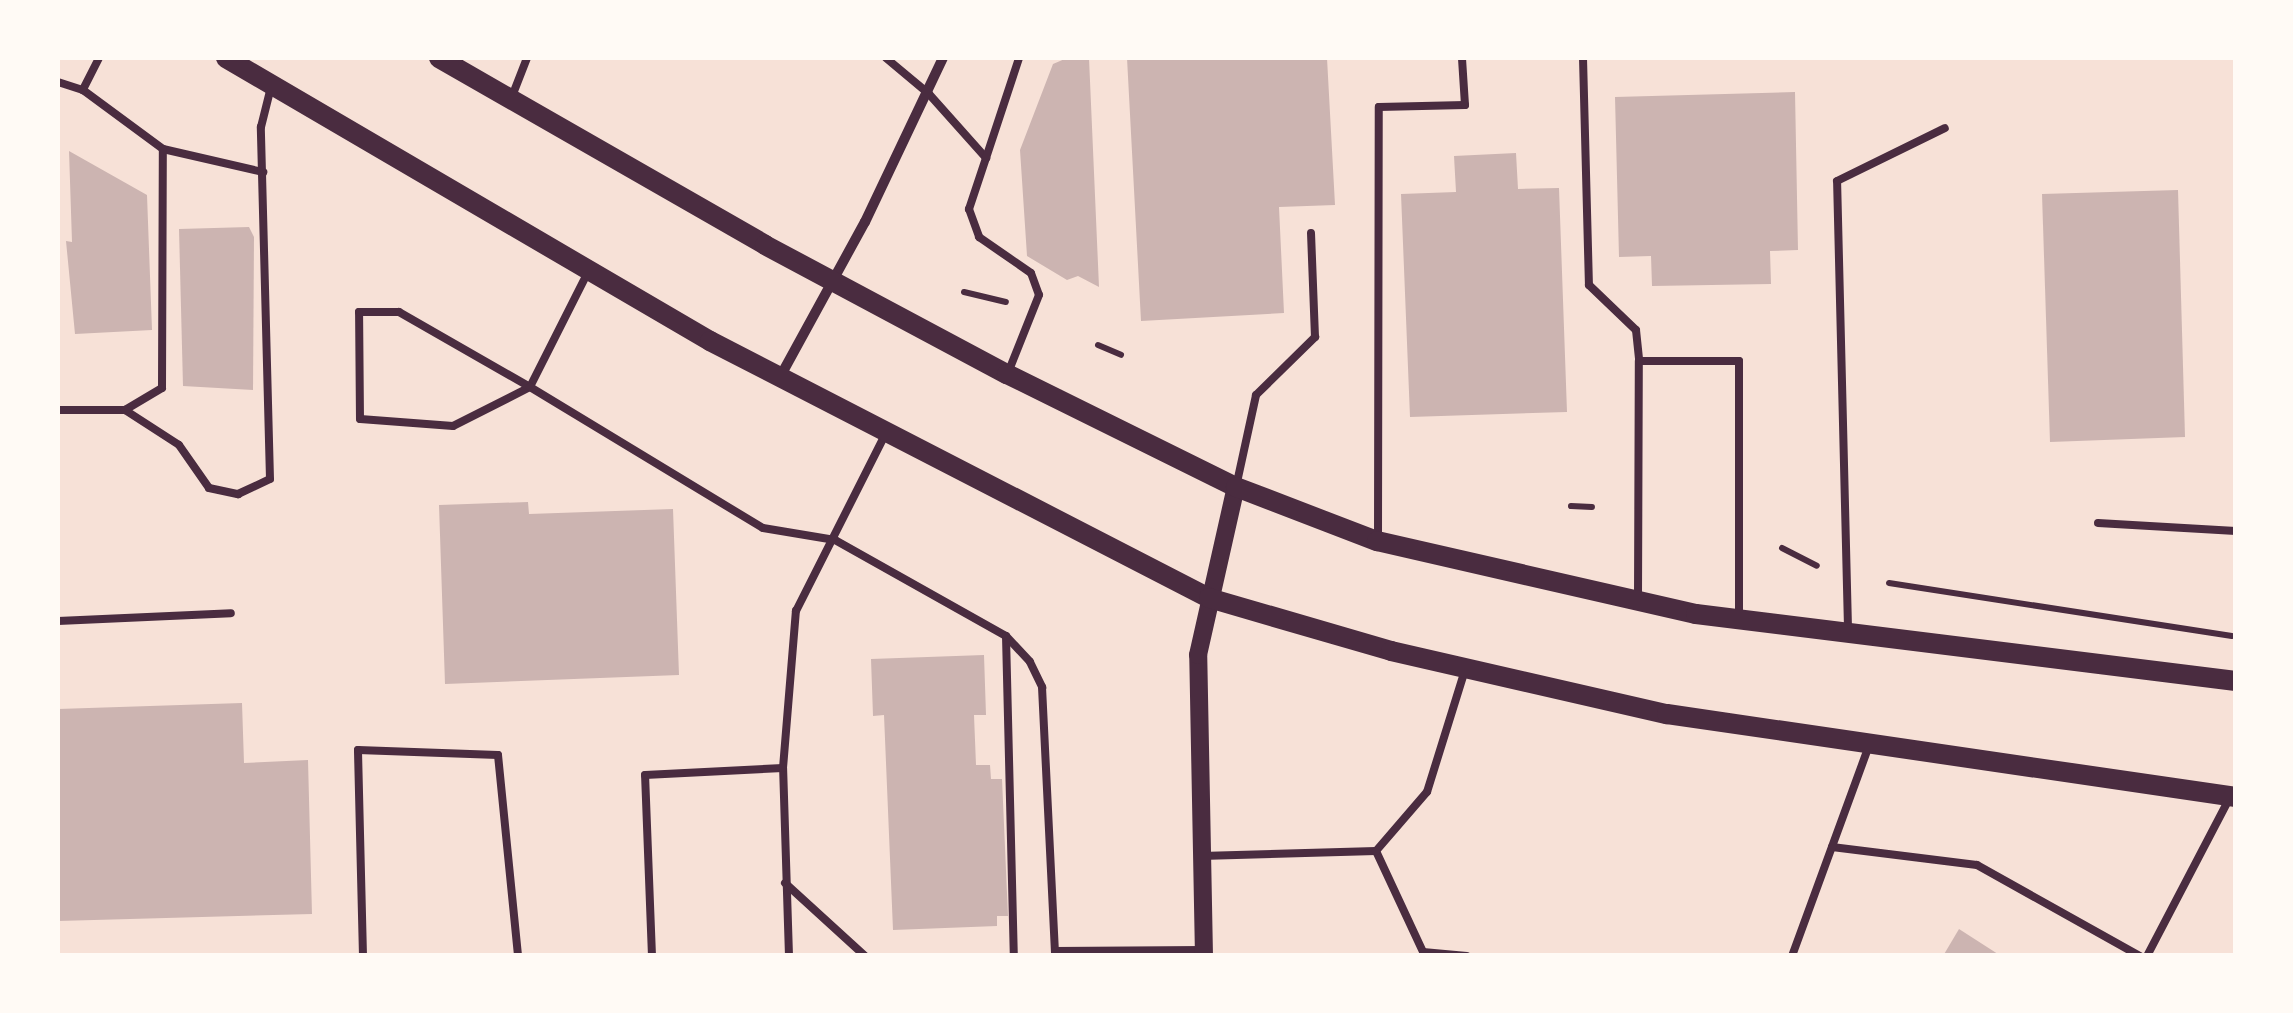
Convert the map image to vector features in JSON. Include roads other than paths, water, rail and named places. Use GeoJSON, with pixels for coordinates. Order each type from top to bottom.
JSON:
{"type":"FeatureCollection","features":[{"type":"Feature","properties":{"kind":"main road"},"geometry":{"type":"LineString","coordinates":[[226,58],[780,377],[1209,598],[1390,651],[1667,714],[2234,791]]}},
{"type":"Feature","properties":{"kind":"main road"},"geometry":{"type":"LineString","coordinates":[[439,58],[834,282],[1007,374],[1236,486],[1378,541],[1638,602],[1739,619],[2236,681]]}},
{"type":"Feature","properties":{"kind":"street"},"geometry":{"type":"LineString","coordinates":[[780,377],[834,282],[929,94],[943,58]]}},
{"type":"Feature","properties":{"kind":"street"},"geometry":{"type":"LineString","coordinates":[[1204,953],[1198,655],[1236,486]]}},
{"type":"Feature","properties":{"kind":"lane"},"geometry":{"type":"LineString","coordinates":[[83,90],[100,58]]}},
{"type":"Feature","properties":{"kind":"lane"},"geometry":{"type":"LineString","coordinates":[[510,99],[527,58]]}},
{"type":"Feature","properties":{"kind":"lane"},"geometry":{"type":"LineString","coordinates":[[886,58],[929,94],[986,158]]}},
{"type":"Feature","properties":{"kind":"lane"},"geometry":{"type":"LineString","coordinates":[[1007,374],[1038,296],[1031,274],[979,237],[969,210],[1018,58]]}},
{"type":"Feature","properties":{"kind":"lane"},"geometry":{"type":"LineString","coordinates":[[1378,541],[1379,108],[1465,106],[1462,58]]}},
{"type":"Feature","properties":{"kind":"lane"},"geometry":{"type":"LineString","coordinates":[[1583,58],[1589,285],[1636,330],[1638,602]]}},
{"type":"Feature","properties":{"kind":"lane"},"geometry":{"type":"LineString","coordinates":[[58,82],[83,90],[163,149],[263,172]]}},
{"type":"Feature","properties":{"kind":"lane"},"geometry":{"type":"LineString","coordinates":[[126,410],[179,445],[209,488],[238,494],[270,479],[261,127],[272,84]]}},
{"type":"Feature","properties":{"kind":"lane"},"geometry":{"type":"LineString","coordinates":[[1848,633],[1837,181],[1946,128]]}},
{"type":"Feature","properties":{"kind":"lane"},"geometry":{"type":"LineString","coordinates":[[58,410],[126,410],[162,388],[163,149]]}},
{"type":"Feature","properties":{"kind":"lane"},"geometry":{"type":"LineString","coordinates":[[1236,486],[1256,395],[1315,336],[1311,232]]}},
{"type":"Feature","properties":{"kind":"lane"},"geometry":{"type":"LineString","coordinates":[[589,270],[530,387],[453,426],[360,420],[358,312],[399,312],[530,387],[763,528],[835,540],[1006,636],[1030,662],[1042,687],[1055,953],[1204,953]]}},
{"type":"Feature","properties":{"kind":"lane"},"geometry":{"type":"LineString","coordinates":[[1639,361],[1739,362],[1739,619]]}},
{"type":"Feature","properties":{"kind":"lane"},"geometry":{"type":"LineString","coordinates":[[789,956],[783,768],[796,611],[886,434]]}},
{"type":"Feature","properties":{"kind":"lane"},"geometry":{"type":"LineString","coordinates":[[2098,523],[2236,531]]}},
{"type":"Feature","properties":{"kind":"lane"},"geometry":{"type":"LineString","coordinates":[[58,621],[230,613]]}},
{"type":"Feature","properties":{"kind":"lane"},"geometry":{"type":"LineString","coordinates":[[1006,636],[1014,956]]}},
{"type":"Feature","properties":{"kind":"lane"},"geometry":{"type":"LineString","coordinates":[[1201,856],[1376,851],[1428,792],[1466,668]]}},
{"type":"Feature","properties":{"kind":"lane"},"geometry":{"type":"LineString","coordinates":[[1792,956],[1870,744]]}},
{"type":"Feature","properties":{"kind":"lane"},"geometry":{"type":"LineString","coordinates":[[363,956],[358,750],[498,755],[518,956]]}},
{"type":"Feature","properties":{"kind":"lane"},"geometry":{"type":"LineString","coordinates":[[652,956],[646,775],[783,768]]}},
{"type":"Feature","properties":{"kind":"lane"},"geometry":{"type":"LineString","coordinates":[[1832,847],[1977,865],[2143,956],[2234,791]]}},
{"type":"Feature","properties":{"kind":"lane"},"geometry":{"type":"LineString","coordinates":[[1376,851],[1423,952],[1467,956]]}},
{"type":"Feature","properties":{"kind":"lane"},"geometry":{"type":"LineString","coordinates":[[785,883],[865,956]]}}]}
